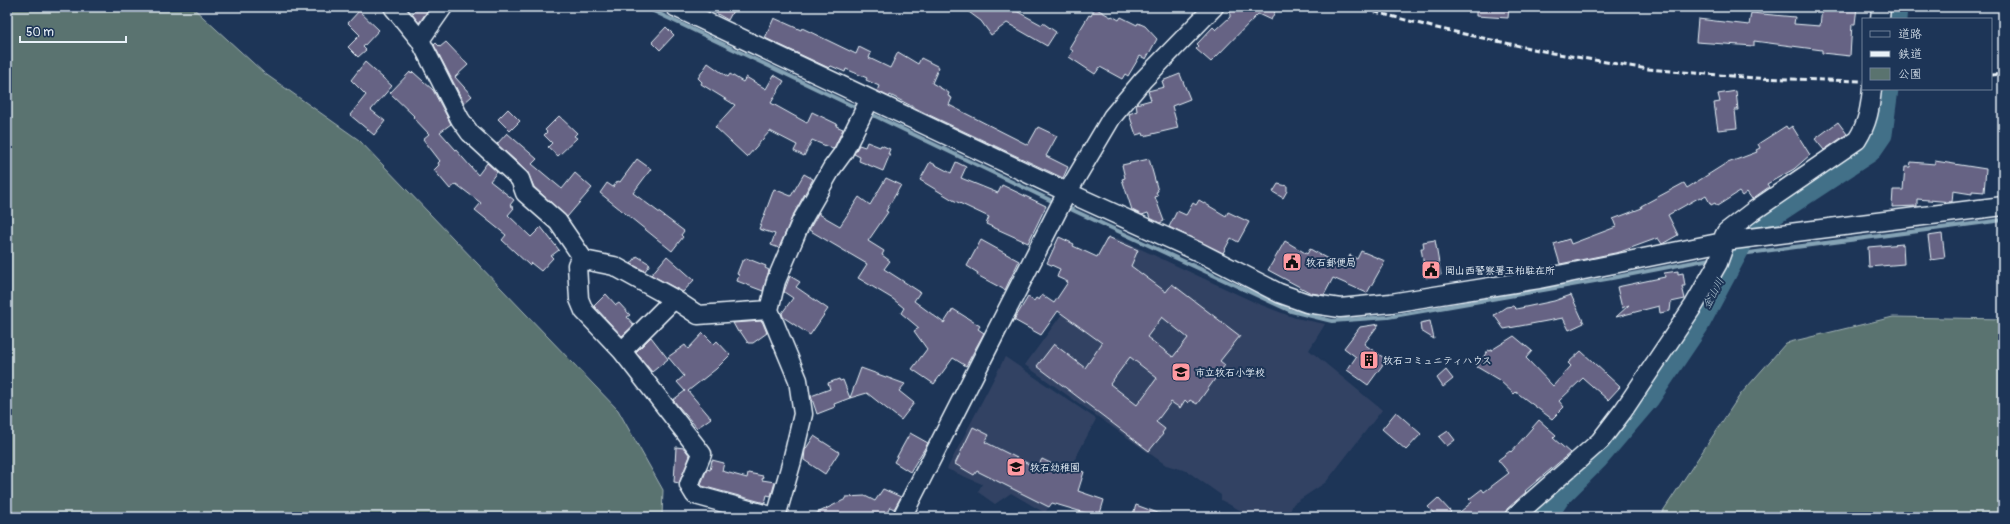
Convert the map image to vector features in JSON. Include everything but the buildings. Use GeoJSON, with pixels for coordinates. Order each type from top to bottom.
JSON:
{"type":"FeatureCollection","features":[{"type":"Feature","properties":{"kind":"street"},"geometry":{"type":"LineString","coordinates":[[393,7],[420,40],[460,119],[470,133],[520,179],[525,192],[558,222],[584,260],[614,266],[674,299],[698,315],[769,310]]}},
{"type":"Feature","properties":{"kind":"street"},"geometry":{"type":"LineString","coordinates":[[420,40],[443,7]]}},
{"type":"Feature","properties":{"kind":"street"},"geometry":{"type":"LineString","coordinates":[[675,7],[866,107],[1063,201],[1199,252],[1279,293],[1307,303],[1340,308],[1391,303],[1724,249],[1751,238],[2003,206]]}},
{"type":"Feature","properties":{"kind":"street"},"geometry":{"type":"LineString","coordinates":[[902,517],[1063,201],[1112,117],[1124,101],[1214,7]]}},
{"type":"Feature","properties":{"kind":"street"},"geometry":{"type":"LineString","coordinates":[[1880,18],[1881,7]]}},
{"type":"Feature","properties":{"kind":"street"},"geometry":{"type":"LineString","coordinates":[[1514,517],[1600,441],[1623,411],[1678,330],[1724,249],[1726,232],[1752,212],[1857,140],[1868,119],[1872,90]]}},
{"type":"Feature","properties":{"kind":"street"},"geometry":{"type":"LineString","coordinates":[[581,256],[577,265],[578,299],[584,311],[622,351],[686,431],[702,454],[688,485],[695,495],[775,517],[792,461],[803,414],[798,380],[769,310],[776,281],[800,222],[832,168],[843,154],[866,107]]}},
{"type":"Feature","properties":{"kind":"street"},"geometry":{"type":"LineString","coordinates":[[622,351],[674,299]]}},
{"type":"Feature","properties":{"kind":"shaded area"},"geometry":{"type":"Polygon","coordinates":[[[1117,238],[1256,303],[1295,318],[1325,324],[1309,350],[1382,410],[1326,482],[1293,504],[1288,517],[1253,517],[1221,500],[1221,495],[1187,471],[1166,465],[1025,365],[1117,238]]]}},
{"type":"Feature","properties":{"kind":"shaded area"},"geometry":{"type":"Polygon","coordinates":[[[1005,357],[1096,419],[1075,459],[1061,501],[1052,501],[1045,513],[1011,493],[995,504],[978,492],[982,484],[947,469],[1005,357]]]}},
{"type":"Feature","properties":{"kind":"green space"},"geometry":{"type":"Polygon","coordinates":[[[7,7],[192,7],[264,73],[359,140],[618,410],[663,490],[662,517],[7,517],[7,7]]]}},
{"type":"Feature","properties":{"kind":"green space"},"geometry":{"type":"Polygon","coordinates":[[[1893,317],[2003,319],[2003,517],[1659,517],[1740,395],[1786,343],[1893,317]]]}},
{"type":"Feature","properties":{"kind":"waterway"},"geometry":{"type":"LineString","coordinates":[[645,7],[861,110]]}},
{"type":"Feature","properties":{"kind":"waterway","name":"金山川"},"geometry":{"type":"LineString","coordinates":[[1894,18],[1895,7]]}},
{"type":"Feature","properties":{"kind":"waterway","name":"金山川"},"geometry":{"type":"LineString","coordinates":[[1544,517],[1558,496],[1596,458],[1647,398],[1697,324],[1747,230],[1869,150],[1880,134],[1886,90]]}},
{"type":"Feature","properties":{"kind":"waterway"},"geometry":{"type":"LineString","coordinates":[[869,113],[1056,203]]}},
{"type":"Feature","properties":{"kind":"waterway"},"geometry":{"type":"LineString","coordinates":[[1064,206],[1291,311],[1332,321],[1388,317],[1612,278],[1715,258]]}},
{"type":"Feature","properties":{"kind":"waterway"},"geometry":{"type":"LineString","coordinates":[[1726,256],[2003,220]]}},
{"type":"Feature","properties":{"kind":"railway"},"geometry":{"type":"LineString","coordinates":[[1357,7],[1432,27],[1552,53],[1648,69],[1754,78],[1862,81]]}},
{"type":"Feature","properties":{"kind":"railway"},"geometry":{"type":"LineString","coordinates":[[1992,75],[2003,74]]}},
{"type":"Feature","properties":{"kind":"place","name":"牧石郵便局"},"geometry":{"type":"Point","coordinates":[1292,262]}},
{"type":"Feature","properties":{"kind":"place","name":"岡山西警察署玉柏駐在所"},"geometry":{"type":"Point","coordinates":[1431,270]}},
{"type":"Feature","properties":{"kind":"place","name":"牧石コミュニティハウス"},"geometry":{"type":"Point","coordinates":[1369,360]}},
{"type":"Feature","properties":{"kind":"place","name":"市立牧石小学校"},"geometry":{"type":"Point","coordinates":[1181,372]}},
{"type":"Feature","properties":{"kind":"place","name":"牧石幼稚園"},"geometry":{"type":"Point","coordinates":[1016,467]}}]}
